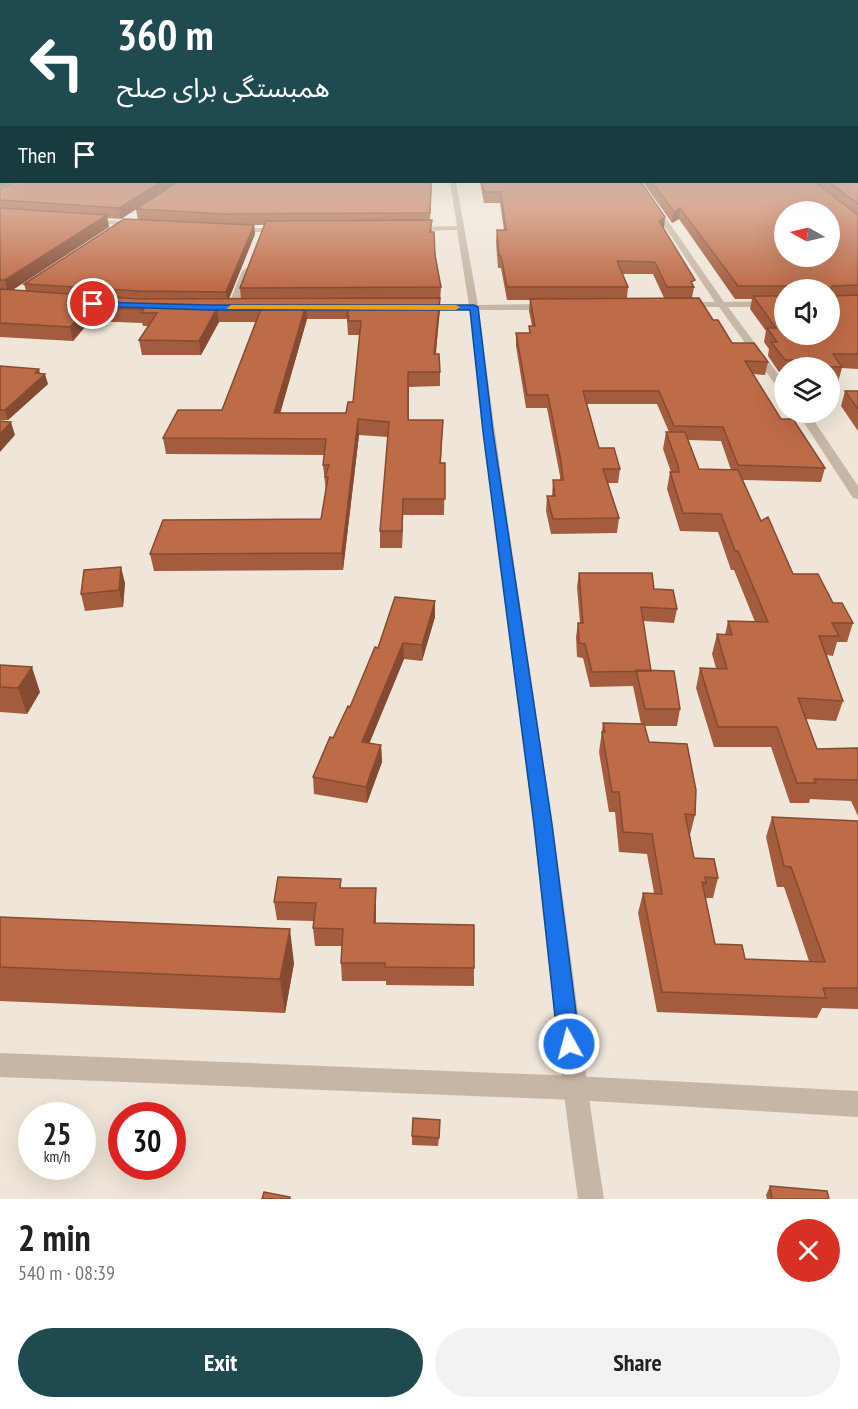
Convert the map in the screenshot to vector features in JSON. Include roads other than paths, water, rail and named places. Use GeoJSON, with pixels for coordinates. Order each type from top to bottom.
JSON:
{"type":"FeatureCollection","features":[{"type":"Feature","properties":{"kind":"street"},"geometry":{"type":"LineString","coordinates":[[453,183],[474,307],[488,432],[543,824],[574,1088],[591,1199]]}},
{"type":"Feature","properties":{"kind":"street"},"geometry":{"type":"LineString","coordinates":[[639,183],[722,305],[774,375]]}},
{"type":"Feature","properties":{"kind":"street"},"geometry":{"type":"LineString","coordinates":[[114,229],[132,217]]}},
{"type":"Feature","properties":{"kind":"street"},"geometry":{"type":"LineString","coordinates":[[79,220],[146,224]]}},
{"type":"Feature","properties":{"kind":"street"},"geometry":{"type":"LineString","coordinates":[[404,229],[462,228]]}},
{"type":"Feature","properties":{"kind":"street"},"geometry":{"type":"LineString","coordinates":[[224,230],[287,230]]}},
{"type":"Feature","properties":{"kind":"street"},"geometry":{"type":"LineString","coordinates":[[259,239],[263,230]]}},
{"type":"Feature","properties":{"kind":"street"},"geometry":{"type":"LineString","coordinates":[[232,308],[251,259]]}},
{"type":"Feature","properties":{"kind":"street"},"geometry":{"type":"LineString","coordinates":[[675,305],[774,304]]}},
{"type":"Feature","properties":{"kind":"street"},"geometry":{"type":"LineString","coordinates":[[406,308],[557,306]]}},
{"type":"Feature","properties":{"kind":"street"},"geometry":{"type":"LineString","coordinates":[[220,308],[244,308]]}},
{"type":"Feature","properties":{"kind":"street"},"geometry":{"type":"LineString","coordinates":[[809,423],[858,495]]}},
{"type":"Feature","properties":{"kind":"street"},"geometry":{"type":"LineString","coordinates":[[0,1065],[574,1088],[858,1104]]}}]}
